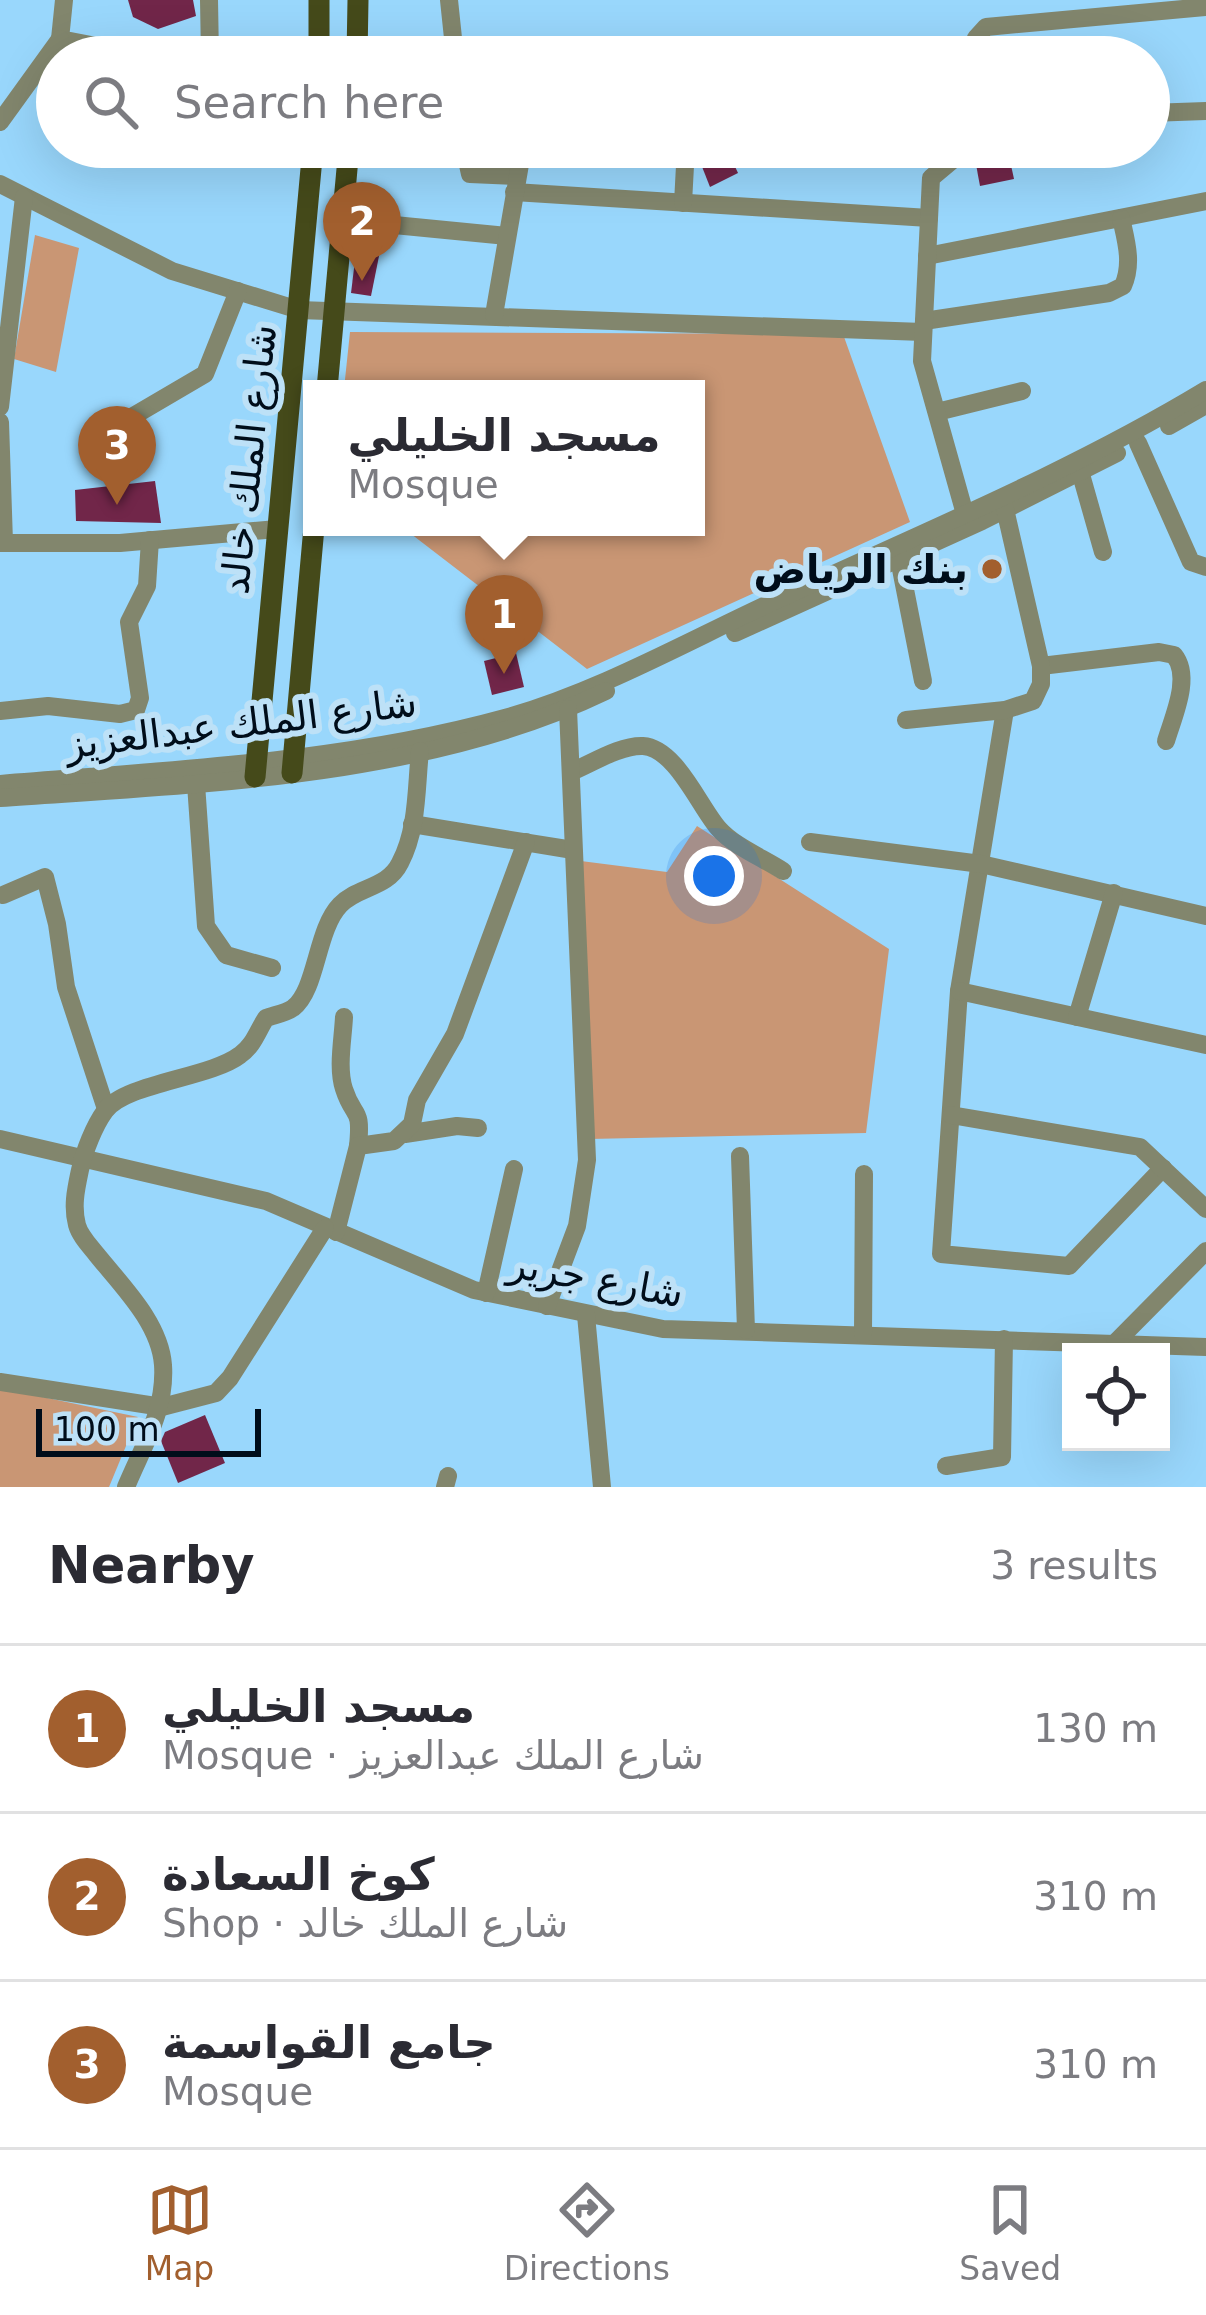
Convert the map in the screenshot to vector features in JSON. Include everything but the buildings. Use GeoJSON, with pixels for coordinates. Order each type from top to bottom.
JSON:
{"type":"FeatureCollection","features":[{"type":"Feature","properties":{"kind":"main road"},"geometry":{"type":"LineString","coordinates":[[319,0],[319,36]]}},
{"type":"Feature","properties":{"kind":"main road"},"geometry":{"type":"LineString","coordinates":[[357,36],[358,0]]}},
{"type":"Feature","properties":{"kind":"main road","name":"شارع الملك خالد"},"geometry":{"type":"LineString","coordinates":[[254,770],[311,168]]}},
{"type":"Feature","properties":{"kind":"main road","name":"شارع الملك خالد"},"geometry":{"type":"LineString","coordinates":[[328,380],[347,168]]}},
{"type":"Feature","properties":{"kind":"main road","name":"شارع الملك خالد"},"geometry":{"type":"LineString","coordinates":[[291,765],[313,536]]}},
{"type":"Feature","properties":{"kind":"street"},"geometry":{"type":"LineString","coordinates":[[60,36],[64,0]]}},
{"type":"Feature","properties":{"kind":"street"},"geometry":{"type":"LineString","coordinates":[[209,0],[210,36]]}},
{"type":"Feature","properties":{"kind":"street"},"geometry":{"type":"LineString","coordinates":[[449,0],[453,36]]}},
{"type":"Feature","properties":{"kind":"street"},"geometry":{"type":"LineString","coordinates":[[978,36],[986,28],[1205,7]]}},
{"type":"Feature","properties":{"kind":"street"},"geometry":{"type":"LineString","coordinates":[[0,122],[36,72]]}},
{"type":"Feature","properties":{"kind":"street"},"geometry":{"type":"LineString","coordinates":[[1170,112],[1206,111]]}},
{"type":"Feature","properties":{"kind":"street"},"geometry":{"type":"LineString","coordinates":[[469,168],[470,174],[516,184],[683,203],[928,218]]}},
{"type":"Feature","properties":{"kind":"street"},"geometry":{"type":"LineString","coordinates":[[494,315],[519,168]]}},
{"type":"Feature","properties":{"kind":"street"},"geometry":{"type":"LineString","coordinates":[[683,203],[685,168]]}},
{"type":"Feature","properties":{"kind":"street"},"geometry":{"type":"LineString","coordinates":[[941,168],[932,178],[922,361],[964,514]]}},
{"type":"Feature","properties":{"kind":"street"},"geometry":{"type":"LineString","coordinates":[[0,184],[172,272],[299,310],[334,314],[923,326],[1109,293],[1123,286],[1129,273],[1129,251],[1121,218]]}},
{"type":"Feature","properties":{"kind":"street"},"geometry":{"type":"LineString","coordinates":[[0,407],[24,196]]}},
{"type":"Feature","properties":{"kind":"street"},"geometry":{"type":"LineString","coordinates":[[927,256],[1206,201]]}},
{"type":"Feature","properties":{"kind":"street"},"geometry":{"type":"LineString","coordinates":[[343,220],[506,236]]}},
{"type":"Feature","properties":{"kind":"street"},"geometry":{"type":"LineString","coordinates":[[130,418],[205,374],[238,292]]}},
{"type":"Feature","properties":{"kind":"street","name":"شارع الملك عبدالعزيز"},"geometry":{"type":"LineString","coordinates":[[291,765],[550,703],[964,514],[1149,424],[1206,390]]}},
{"type":"Feature","properties":{"kind":"street"},"geometry":{"type":"LineString","coordinates":[[938,412],[1022,391]]}},
{"type":"Feature","properties":{"kind":"street","name":"شارع الملك عبدالعزيز"},"geometry":{"type":"LineString","coordinates":[[0,784],[254,770],[420,751],[508,731],[568,709],[899,559],[1206,405]]}},
{"type":"Feature","properties":{"kind":"street"},"geometry":{"type":"LineString","coordinates":[[0,422],[2,542],[149,540],[277,529]]}},
{"type":"Feature","properties":{"kind":"street"},"geometry":{"type":"LineString","coordinates":[[1138,443],[1191,562],[1206,567]]}},
{"type":"Feature","properties":{"kind":"street"},"geometry":{"type":"LineString","coordinates":[[1080,471],[1103,551]]}},
{"type":"Feature","properties":{"kind":"street"},"geometry":{"type":"LineString","coordinates":[[906,720],[1005,710],[1033,701],[1041,684],[1041,666],[1005,509]]}},
{"type":"Feature","properties":{"kind":"street"},"geometry":{"type":"LineString","coordinates":[[0,711],[49,706],[120,713],[136,710],[140,698],[129,622],[147,586],[149,540]]}},
{"type":"Feature","properties":{"kind":"street"},"geometry":{"type":"LineString","coordinates":[[899,559],[923,681]]}},
{"type":"Feature","properties":{"kind":"street"},"geometry":{"type":"LineString","coordinates":[[1041,666],[1159,652],[1174,655],[1182,679],[1166,742]]}},
{"type":"Feature","properties":{"kind":"street"},"geometry":{"type":"LineString","coordinates":[[547,1306],[578,1226],[586,1160],[568,709]]}},
{"type":"Feature","properties":{"kind":"street"},"geometry":{"type":"LineString","coordinates":[[1005,710],[959,992],[941,1254],[1069,1265],[1163,1168]]}},
{"type":"Feature","properties":{"kind":"street"},"geometry":{"type":"LineString","coordinates":[[571,772],[631,748],[646,746],[658,751],[700,796],[723,833],[783,871]]}},
{"type":"Feature","properties":{"kind":"street"},"geometry":{"type":"LineString","coordinates":[[126,1487],[161,1407],[163,1360],[133,1299],[77,1229],[74,1200],[82,1158],[106,1109],[182,1077],[220,1068],[243,1054],[266,1018],[294,1007],[338,906],[389,879],[400,865],[412,824],[420,751]]}},
{"type":"Feature","properties":{"kind":"street","name":"شارع الملك عبدالعزيز"},"geometry":{"type":"LineString","coordinates":[[0,798],[196,784],[254,770]]}},
{"type":"Feature","properties":{"kind":"street"},"geometry":{"type":"LineString","coordinates":[[196,784],[206,926],[226,955],[272,968]]}},
{"type":"Feature","properties":{"kind":"street"},"geometry":{"type":"LineString","coordinates":[[412,824],[573,850]]}},
{"type":"Feature","properties":{"kind":"street"},"geometry":{"type":"LineString","coordinates":[[405,1134],[423,1089],[455,1034],[526,842]]}},
{"type":"Feature","properties":{"kind":"street"},"geometry":{"type":"LineString","coordinates":[[810,842],[981,864],[1206,916]]}},
{"type":"Feature","properties":{"kind":"street"},"geometry":{"type":"LineString","coordinates":[[1,892],[44,877],[58,924],[67,987],[106,1109]]}},
{"type":"Feature","properties":{"kind":"street"},"geometry":{"type":"LineString","coordinates":[[1077,1017],[1114,893]]}},
{"type":"Feature","properties":{"kind":"street"},"geometry":{"type":"LineString","coordinates":[[959,992],[1206,1045]]}},
{"type":"Feature","properties":{"kind":"street"},"geometry":{"type":"LineString","coordinates":[[0,1382],[161,1407],[217,1393],[330,1230],[358,1146],[359,1111],[343,1088],[344,1017]]}},
{"type":"Feature","properties":{"kind":"street"},"geometry":{"type":"LineString","coordinates":[[951,1115],[1140,1147],[1206,1209]]}},
{"type":"Feature","properties":{"kind":"street"},"geometry":{"type":"LineString","coordinates":[[358,1146],[457,1126],[478,1128]]}},
{"type":"Feature","properties":{"kind":"street","name":"شارع جرير"},"geometry":{"type":"LineString","coordinates":[[0,1138],[266,1201],[486,1293],[586,1316],[663,1329],[1115,1343]]}},
{"type":"Feature","properties":{"kind":"street"},"geometry":{"type":"LineString","coordinates":[[740,1156],[746,1330]]}},
{"type":"Feature","properties":{"kind":"street"},"geometry":{"type":"LineString","coordinates":[[486,1293],[514,1169]]}},
{"type":"Feature","properties":{"kind":"street"},"geometry":{"type":"LineString","coordinates":[[863,1334],[864,1174]]}},
{"type":"Feature","properties":{"kind":"street"},"geometry":{"type":"LineString","coordinates":[[1115,1343],[1206,1251]]}},
{"type":"Feature","properties":{"kind":"street"},"geometry":{"type":"LineString","coordinates":[[586,1316],[602,1487]]}},
{"type":"Feature","properties":{"kind":"street"},"geometry":{"type":"LineString","coordinates":[[946,1466],[1002,1457],[1004,1339]]}},
{"type":"Feature","properties":{"kind":"street","name":"شارع جرير"},"geometry":{"type":"LineString","coordinates":[[1170,1348],[1206,1347]]}},
{"type":"Feature","properties":{"kind":"shaded area"},"geometry":{"type":"Polygon","coordinates":[[[35,235],[79,248],[56,372],[14,359],[35,235]]]}},
{"type":"Feature","properties":{"kind":"shaded area"},"geometry":{"type":"Polygon","coordinates":[[[350,332],[843,334],[910,522],[587,669],[414,536],[705,536],[705,380],[345,380],[350,332]]]}},
{"type":"Feature","properties":{"kind":"shaded area"},"geometry":{"type":"Polygon","coordinates":[[[697,826],[889,949],[866,1133],[589,1139],[573,860],[667,872],[697,826]]]}},
{"type":"Feature","properties":{"kind":"shaded area"},"geometry":{"type":"Polygon","coordinates":[[[0,1388],[138,1417],[109,1487],[0,1487],[0,1388]]]}},
{"type":"Feature","properties":{"kind":"place","name":"كوخ السعادة"},"geometry":{"type":"Point","coordinates":[362,281]}},
{"type":"Feature","properties":{"kind":"place","name":"جامع القواسمة"},"geometry":{"type":"Point","coordinates":[117,505]}},
{"type":"Feature","properties":{"kind":"place","name":"بنك الرياض"},"geometry":{"type":"Point","coordinates":[992,569]}},
{"type":"Feature","properties":{"kind":"place","name":"مسجد الخليلي"},"geometry":{"type":"Point","coordinates":[504,674]}}]}
